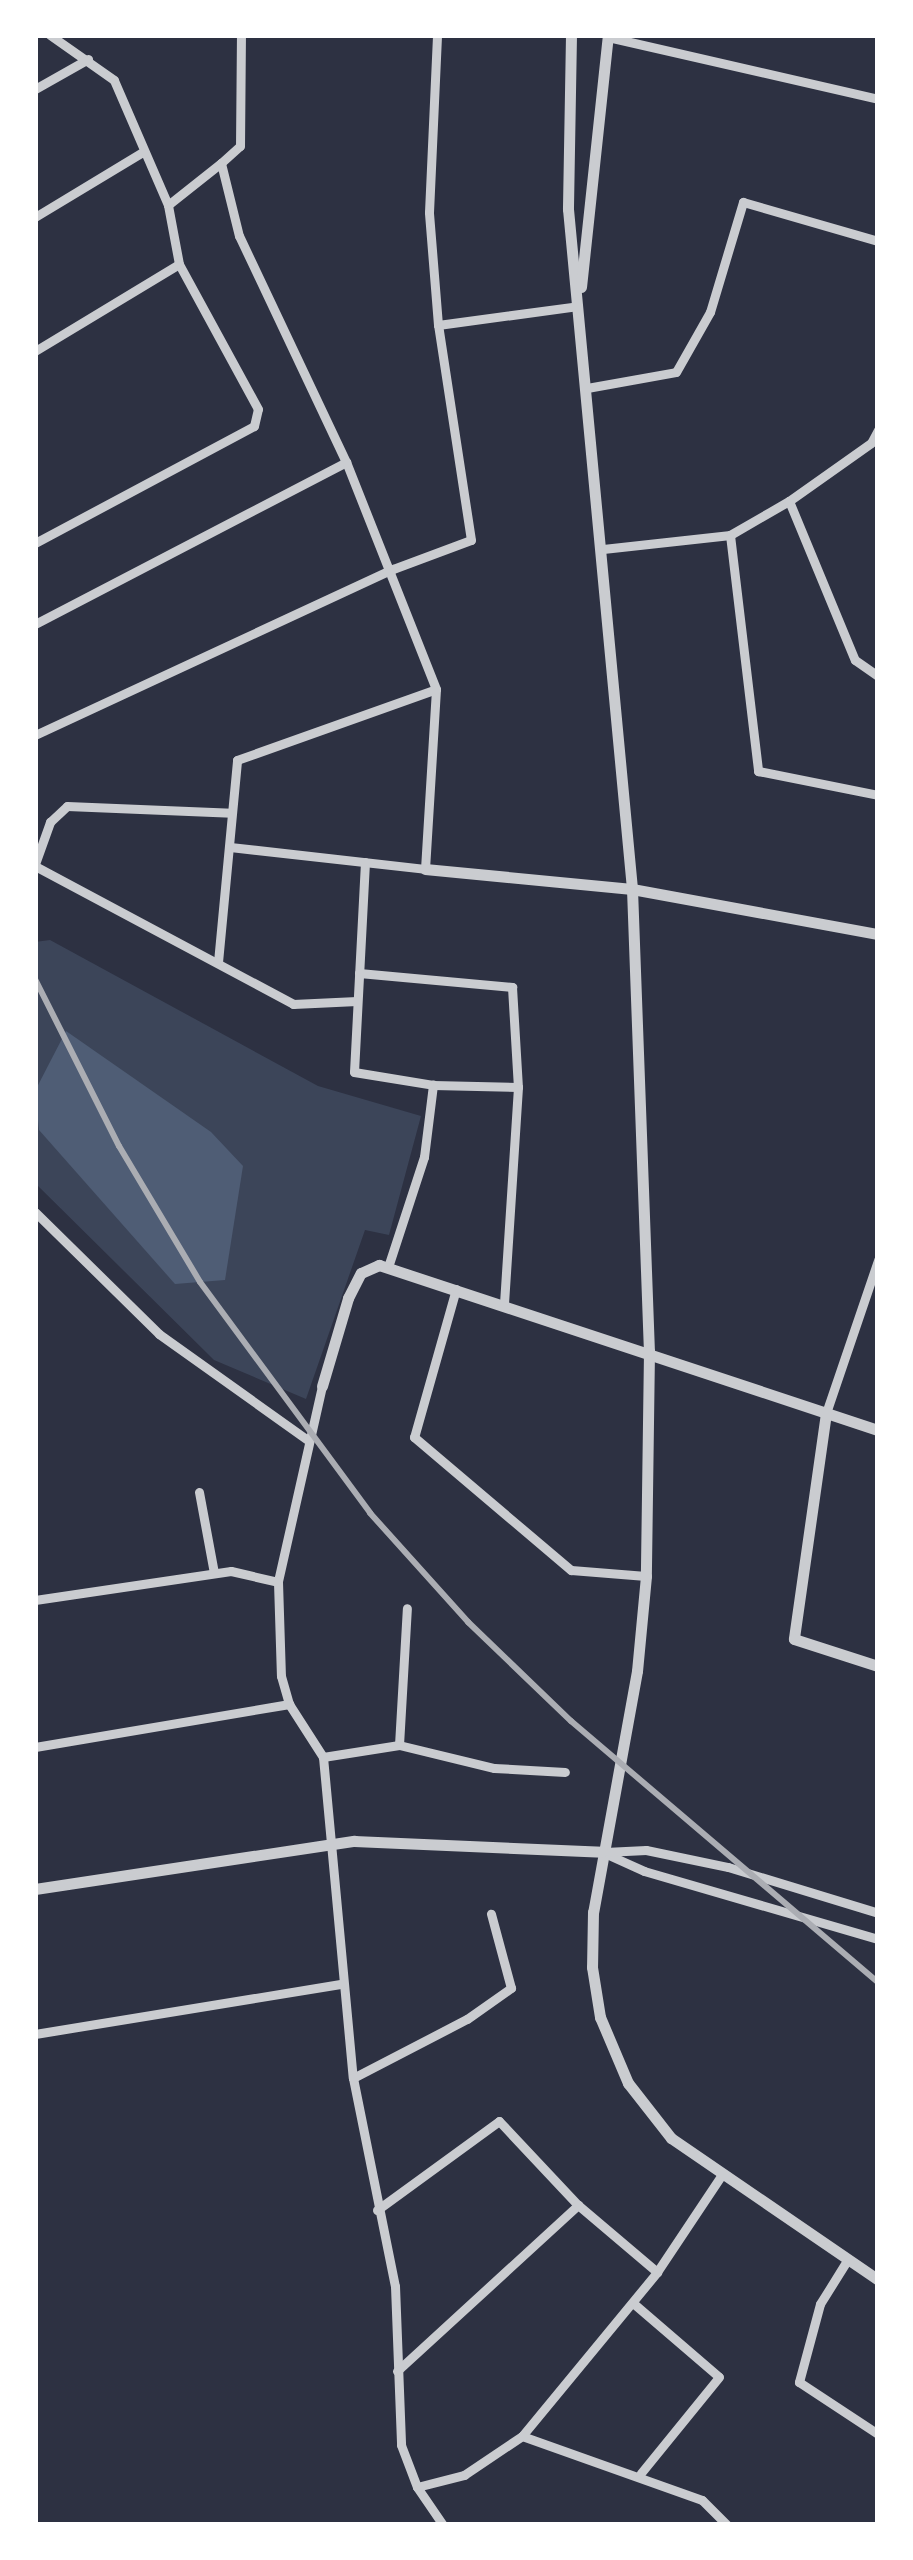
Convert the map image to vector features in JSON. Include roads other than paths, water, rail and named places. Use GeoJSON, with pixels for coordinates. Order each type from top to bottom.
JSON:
{"type":"FeatureCollection","features":[{"type":"Feature","properties":{"kind":"street"},"geometry":{"type":"LineString","coordinates":[[35,543],[254,426],[258,409],[179,264],[168,204],[141,154],[114,80],[50,35]]}},
{"type":"Feature","properties":{"kind":"street"},"geometry":{"type":"LineString","coordinates":[[168,204],[240,146],[242,35]]}},
{"type":"Feature","properties":{"kind":"street"},"geometry":{"type":"LineString","coordinates":[[35,736],[393,570],[471,540],[438,325],[429,212],[437,35]]}},
{"type":"Feature","properties":{"kind":"street"},"geometry":{"type":"LineString","coordinates":[[571,35],[568,208],[603,548],[632,889],[649,1351],[646,1576],[637,1670],[602,1852],[592,1968],[600,2017],[628,2083],[671,2138],[878,2280]]}},
{"type":"Feature","properties":{"kind":"street"},"geometry":{"type":"LineString","coordinates":[[578,306],[608,36],[878,99]]}},
{"type":"Feature","properties":{"kind":"street"},"geometry":{"type":"LineString","coordinates":[[35,89],[88,59]]}},
{"type":"Feature","properties":{"kind":"street"},"geometry":{"type":"LineString","coordinates":[[35,217],[141,154]]}},
{"type":"Feature","properties":{"kind":"street"},"geometry":{"type":"LineString","coordinates":[[221,162],[239,236],[393,570],[436,689],[426,869]]}},
{"type":"Feature","properties":{"kind":"street"},"geometry":{"type":"LineString","coordinates":[[587,388],[676,372],[710,312],[743,202],[878,241]]}},
{"type":"Feature","properties":{"kind":"street"},"geometry":{"type":"LineString","coordinates":[[35,350],[179,264]]}},
{"type":"Feature","properties":{"kind":"street"},"geometry":{"type":"LineString","coordinates":[[438,325],[578,306]]}},
{"type":"Feature","properties":{"kind":"street"},"geometry":{"type":"LineString","coordinates":[[603,548],[730,535],[790,501],[871,443],[878,430]]}},
{"type":"Feature","properties":{"kind":"street"},"geometry":{"type":"LineString","coordinates":[[35,624],[346,462]]}},
{"type":"Feature","properties":{"kind":"street"},"geometry":{"type":"LineString","coordinates":[[790,501],[855,660],[878,676]]}},
{"type":"Feature","properties":{"kind":"street"},"geometry":{"type":"LineString","coordinates":[[730,535],[758,771],[878,795]]}},
{"type":"Feature","properties":{"kind":"street"},"geometry":{"type":"LineString","coordinates":[[218,962],[236,760],[436,689]]}},
{"type":"Feature","properties":{"kind":"street"},"geometry":{"type":"LineString","coordinates":[[232,813],[67,806],[50,822],[35,865],[293,1004],[358,1001]]}},
{"type":"Feature","properties":{"kind":"street"},"geometry":{"type":"LineString","coordinates":[[230,848],[632,889],[878,934]]}},
{"type":"Feature","properties":{"kind":"street"},"geometry":{"type":"LineString","coordinates":[[365,862],[354,1072],[432,1085],[518,1088]]}},
{"type":"Feature","properties":{"kind":"street"},"geometry":{"type":"LineString","coordinates":[[359,972],[512,987],[518,1088],[504,1305]]}},
{"type":"Feature","properties":{"kind":"street"},"geometry":{"type":"LineString","coordinates":[[388,1268],[424,1157],[432,1085]]}},
{"type":"Feature","properties":{"kind":"street"},"geometry":{"type":"LineString","coordinates":[[35,1212],[159,1334],[306,1440]]}},
{"type":"Feature","properties":{"kind":"street"},"geometry":{"type":"LineString","coordinates":[[878,1260],[826,1413],[794,1638],[878,1666]]}},
{"type":"Feature","properties":{"kind":"street"},"geometry":{"type":"LineString","coordinates":[[442,2525],[417,2487],[402,2445],[394,2286],[353,2078],[342,1984],[332,1808],[323,1757],[288,1704],[281,1676],[278,1582],[306,1440],[361,1273],[388,1268],[649,1351],[878,1430]]}},
{"type":"Feature","properties":{"kind":"street"},"geometry":{"type":"LineString","coordinates":[[456,1289],[414,1437],[571,1570],[646,1576]]}},
{"type":"Feature","properties":{"kind":"street"},"geometry":{"type":"LineString","coordinates":[[199,1492],[214,1574]]}},
{"type":"Feature","properties":{"kind":"street"},"geometry":{"type":"LineString","coordinates":[[35,1600],[214,1574],[278,1582]]}},
{"type":"Feature","properties":{"kind":"street"},"geometry":{"type":"LineString","coordinates":[[399,1744],[407,1608]]}},
{"type":"Feature","properties":{"kind":"street"},"geometry":{"type":"LineString","coordinates":[[35,1746],[288,1704]]}},
{"type":"Feature","properties":{"kind":"street"},"geometry":{"type":"LineString","coordinates":[[323,1757],[399,1744],[494,1768],[564,1772]]}},
{"type":"Feature","properties":{"kind":"street"},"geometry":{"type":"LineString","coordinates":[[35,1889],[354,1841],[602,1852],[646,1850],[728,1867],[878,1913]]}},
{"type":"Feature","properties":{"kind":"street"},"geometry":{"type":"LineString","coordinates":[[602,1852],[644,1871],[878,1939]]}},
{"type":"Feature","properties":{"kind":"street"},"geometry":{"type":"LineString","coordinates":[[353,2078],[467,2019],[510,1988],[491,1914]]}},
{"type":"Feature","properties":{"kind":"street"},"geometry":{"type":"LineString","coordinates":[[35,2034],[342,1984]]}},
{"type":"Feature","properties":{"kind":"street"},"geometry":{"type":"LineString","coordinates":[[377,2210],[499,2120],[578,2206],[656,2272]]}},
{"type":"Feature","properties":{"kind":"street"},"geometry":{"type":"LineString","coordinates":[[417,2487],[464,2475],[522,2436],[633,2302],[722,2176]]}},
{"type":"Feature","properties":{"kind":"street"},"geometry":{"type":"LineString","coordinates":[[396,2372],[578,2206]]}},
{"type":"Feature","properties":{"kind":"street"},"geometry":{"type":"LineString","coordinates":[[848,2259],[820,2304],[799,2382],[878,2434]]}},
{"type":"Feature","properties":{"kind":"street"},"geometry":{"type":"LineString","coordinates":[[633,2302],[719,2377],[640,2473]]}},
{"type":"Feature","properties":{"kind":"street"},"geometry":{"type":"LineString","coordinates":[[522,2436],[640,2473],[702,2500],[727,2525]]}},
{"type":"Feature","properties":{"kind":"railway"},"geometry":{"type":"LineString","coordinates":[[35,979],[119,1146],[200,1282],[370,1513],[468,1622],[571,1721],[878,1982]]}}]}
